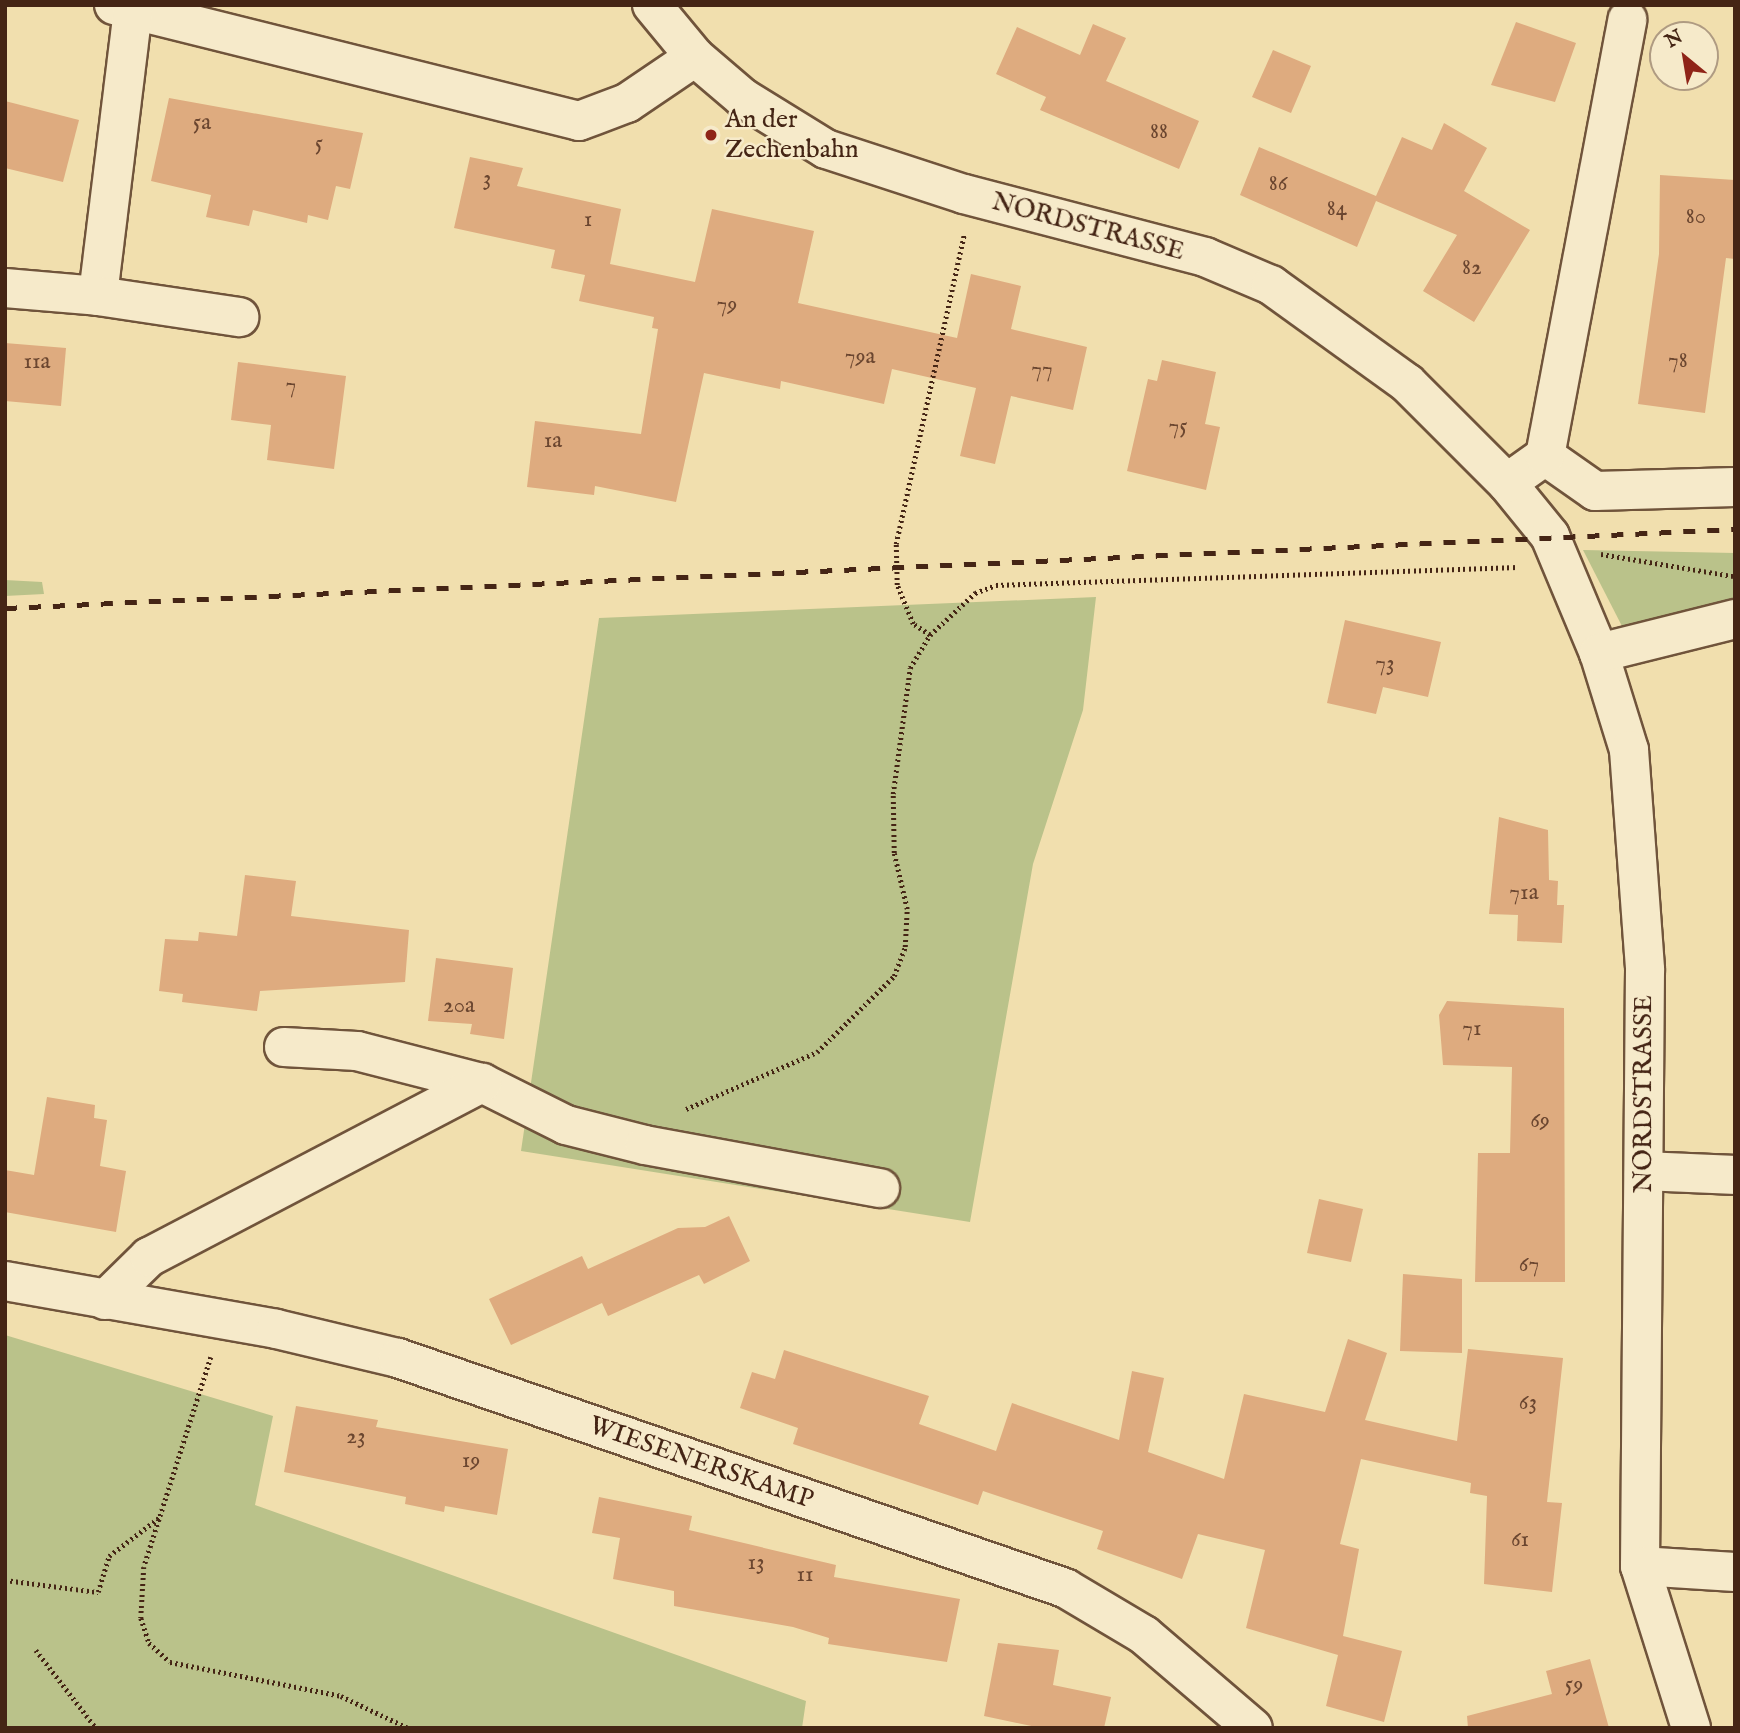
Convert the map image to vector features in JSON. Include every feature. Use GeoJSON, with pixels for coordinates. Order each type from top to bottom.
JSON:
{"type":"FeatureCollection","features":[{"type":"Feature","properties":{"kind":"street","name":"NORDSTRASSE"},"geometry":{"type":"LineString","coordinates":[[652,5],[695,57],[743,98],[826,149],[972,196],[1205,257],[1271,285],[1407,383],[1507,483],[1560,560],[1599,653],[1629,750],[1645,970],[1640,1566],[1691,1728]]}},
{"type":"Feature","properties":{"kind":"street"},"geometry":{"type":"LineString","coordinates":[[98,296],[123,7],[579,121],[627,103],[695,57]]}},
{"type":"Feature","properties":{"kind":"street"},"geometry":{"type":"LineString","coordinates":[[1507,483],[1545,456],[1627,20]]}},
{"type":"Feature","properties":{"kind":"street"},"geometry":{"type":"LineString","coordinates":[[5,288],[98,296],[239,317]]}},
{"type":"Feature","properties":{"kind":"street"},"geometry":{"type":"LineString","coordinates":[[1545,456],[1595,491],[1735,487]]}},
{"type":"Feature","properties":{"kind":"street"},"geometry":{"type":"LineString","coordinates":[[1599,653],[1735,619]]}},
{"type":"Feature","properties":{"kind":"street"},"geometry":{"type":"LineString","coordinates":[[284,1047],[357,1051],[482,1083],[566,1125],[880,1188]]}},
{"type":"Feature","properties":{"kind":"street"},"geometry":{"type":"LineString","coordinates":[[105,1300],[149,1257],[482,1083]]}},
{"type":"Feature","properties":{"kind":"street"},"geometry":{"type":"LineString","coordinates":[[1644,1171],[1735,1175]]}},
{"type":"Feature","properties":{"kind":"street","name":"WIESENERSKAMP"},"geometry":{"type":"LineString","coordinates":[[5,1281],[223,1320],[398,1359],[1065,1588],[1144,1635],[1253,1728]]}},
{"type":"Feature","properties":{"kind":"street"},"geometry":{"type":"LineString","coordinates":[[1640,1566],[1735,1572]]}},
{"type":"Feature","properties":{"kind":"path"},"geometry":{"type":"LineString","coordinates":[[930,635],[913,624],[897,585],[896,544],[972,196]]}},
{"type":"Feature","properties":{"kind":"path"},"geometry":{"type":"LineString","coordinates":[[630,1139],[817,1052],[894,976],[905,947],[908,909],[894,853],[893,794],[911,668],[930,635],[949,613],[996,585],[1560,560],[1600,554],[1735,577]]}},
{"type":"Feature","properties":{"kind":"path"},"geometry":{"type":"LineString","coordinates":[[223,1320],[144,1567],[141,1618],[149,1643],[170,1662],[341,1696],[408,1728]]}},
{"type":"Feature","properties":{"kind":"path"},"geometry":{"type":"LineString","coordinates":[[5,1580],[98,1592],[108,1556],[160,1517]]}},
{"type":"Feature","properties":{"kind":"path"},"geometry":{"type":"LineString","coordinates":[[36,1650],[96,1728]]}},
{"type":"Feature","properties":{"kind":"green space"},"geometry":{"type":"Polygon","coordinates":[[[1583,550],[1735,553],[1735,607],[1625,632],[1583,550]]]}},
{"type":"Feature","properties":{"kind":"green space"},"geometry":{"type":"Polygon","coordinates":[[[5,580],[42,582],[44,594],[5,596],[5,580]]]}},
{"type":"Feature","properties":{"kind":"green space"},"geometry":{"type":"Polygon","coordinates":[[[1096,597],[1083,710],[1033,864],[970,1222],[521,1151],[599,618],[1096,597]]]}},
{"type":"Feature","properties":{"kind":"green space"},"geometry":{"type":"Polygon","coordinates":[[[5,1335],[273,1416],[255,1505],[806,1701],[802,1728],[5,1728],[5,1335]]]}},
{"type":"Feature","properties":{"kind":"building"},"geometry":{"type":"Polygon","coordinates":[[[1516,22],[1576,43],[1555,102],[1491,85],[1516,22]]]}},
{"type":"Feature","properties":{"kind":"building"},"geometry":{"type":"Polygon","coordinates":[[[1093,24],[1126,38],[1106,81],[1199,121],[1179,169],[1040,110],[1046,97],[996,74],[1017,27],[1080,55],[1093,24]]]}},
{"type":"Feature","properties":{"kind":"building"},"geometry":{"type":"Polygon","coordinates":[[[1273,50],[1311,66],[1291,113],[1252,97],[1273,50]]]}},
{"type":"Feature","properties":{"kind":"building"},"geometry":{"type":"Polygon","coordinates":[[[169,98],[363,133],[350,189],[336,186],[328,220],[308,215],[307,223],[253,210],[249,226],[206,217],[211,195],[151,181],[169,98]]]}},
{"type":"Feature","properties":{"kind":"building"},"geometry":{"type":"Polygon","coordinates":[[[5,101],[79,120],[63,182],[5,168],[5,101]]]}},
{"type":"Feature","properties":{"kind":"building"},"geometry":{"type":"Polygon","coordinates":[[[1444,123],[1487,148],[1464,191],[1530,230],[1474,322],[1423,291],[1457,235],[1376,201],[1357,247],[1240,195],[1259,147],[1376,196],[1402,137],[1432,150],[1444,123]]]}},
{"type":"Feature","properties":{"kind":"building"},"geometry":{"type":"Polygon","coordinates":[[[470,157],[523,168],[517,186],[621,209],[610,264],[695,282],[712,209],[814,231],[798,303],[957,338],[971,274],[1021,286],[1011,329],[1087,347],[1073,410],[1011,396],[995,464],[960,456],[976,388],[892,369],[884,404],[781,381],[780,389],[704,373],[676,502],[595,486],[594,495],[527,487],[535,421],[641,434],[658,329],[652,328],[654,317],[579,301],[585,275],[551,268],[555,250],[454,228],[470,157]]]}},
{"type":"Feature","properties":{"kind":"building"},"geometry":{"type":"Polygon","coordinates":[[[1660,175],[1735,180],[1735,259],[1726,258],[1705,413],[1638,404],[1659,254],[1660,175]]]}},
{"type":"Feature","properties":{"kind":"building"},"geometry":{"type":"Polygon","coordinates":[[[5,343],[66,348],[61,406],[5,401],[5,343]]]}},
{"type":"Feature","properties":{"kind":"building"},"geometry":{"type":"Polygon","coordinates":[[[1162,360],[1216,372],[1205,424],[1220,427],[1206,490],[1127,471],[1148,379],[1157,381],[1162,360]]]}},
{"type":"Feature","properties":{"kind":"building"},"geometry":{"type":"Polygon","coordinates":[[[238,362],[346,376],[334,469],[267,460],[271,425],[231,420],[238,362]]]}},
{"type":"Feature","properties":{"kind":"building"},"geometry":{"type":"Polygon","coordinates":[[[1345,620],[1441,642],[1428,697],[1383,687],[1376,714],[1327,703],[1345,620]]]}},
{"type":"Feature","properties":{"kind":"building"},"geometry":{"type":"Polygon","coordinates":[[[1499,817],[1548,830],[1549,880],[1558,881],[1557,905],[1564,905],[1562,943],[1517,941],[1518,915],[1489,914],[1499,817]]]}},
{"type":"Feature","properties":{"kind":"building"},"geometry":{"type":"Polygon","coordinates":[[[245,875],[296,881],[291,916],[409,930],[405,982],[260,991],[257,1011],[182,1002],[183,994],[159,991],[165,939],[198,941],[199,932],[237,936],[245,875]]]}},
{"type":"Feature","properties":{"kind":"building"},"geometry":{"type":"Polygon","coordinates":[[[436,958],[513,968],[504,1039],[470,1034],[472,1024],[428,1021],[436,958]]]}},
{"type":"Feature","properties":{"kind":"building"},"geometry":{"type":"Polygon","coordinates":[[[1447,1001],[1564,1008],[1565,1282],[1475,1282],[1478,1153],[1510,1153],[1512,1067],[1443,1065],[1439,1015],[1447,1001]]]}},
{"type":"Feature","properties":{"kind":"building"},"geometry":{"type":"Polygon","coordinates":[[[47,1097],[95,1105],[94,1118],[107,1120],[100,1166],[126,1171],[116,1232],[5,1212],[5,1170],[34,1175],[47,1097]]]}},
{"type":"Feature","properties":{"kind":"building"},"geometry":{"type":"Polygon","coordinates":[[[1319,1199],[1363,1209],[1351,1262],[1307,1253],[1319,1199]]]}},
{"type":"Feature","properties":{"kind":"building"},"geometry":{"type":"Polygon","coordinates":[[[729,1216],[750,1261],[704,1284],[699,1275],[608,1316],[602,1303],[511,1345],[489,1299],[582,1256],[588,1269],[678,1228],[705,1227],[729,1216]]]}},
{"type":"Feature","properties":{"kind":"building"},"geometry":{"type":"Polygon","coordinates":[[[1403,1274],[1462,1279],[1462,1353],[1400,1351],[1403,1274]]]}},
{"type":"Feature","properties":{"kind":"building"},"geometry":{"type":"Polygon","coordinates":[[[1348,1339],[1387,1353],[1365,1420],[1457,1441],[1468,1349],[1563,1358],[1547,1502],[1562,1503],[1552,1592],[1484,1584],[1487,1496],[1470,1493],[1471,1483],[1361,1459],[1340,1544],[1359,1549],[1343,1636],[1402,1651],[1384,1722],[1326,1706],[1338,1655],[1246,1628],[1265,1550],[1198,1534],[1182,1579],[1097,1549],[1103,1531],[983,1491],[978,1505],[793,1444],[798,1428],[740,1408],[752,1372],[775,1379],[784,1350],[929,1396],[919,1424],[996,1451],[1012,1403],[1119,1440],[1132,1371],[1164,1378],[1148,1452],[1224,1479],[1244,1394],[1325,1412],[1348,1339]]]}},
{"type":"Feature","properties":{"kind":"building"},"geometry":{"type":"Polygon","coordinates":[[[296,1406],[378,1420],[376,1427],[508,1449],[497,1515],[445,1506],[444,1512],[405,1504],[406,1497],[284,1472],[296,1406]]]}},
{"type":"Feature","properties":{"kind":"building"},"geometry":{"type":"Polygon","coordinates":[[[599,1497],[692,1516],[689,1530],[836,1565],[834,1577],[960,1599],[947,1662],[828,1644],[829,1638],[793,1627],[674,1606],[674,1591],[613,1579],[620,1538],[592,1533],[599,1497]]]}},
{"type":"Feature","properties":{"kind":"building"},"geometry":{"type":"Polygon","coordinates":[[[998,1643],[1059,1650],[1053,1685],[1111,1697],[1104,1728],[1041,1728],[984,1716],[998,1643]]]}},
{"type":"Feature","properties":{"kind":"building"},"geometry":{"type":"Polygon","coordinates":[[[1590,1659],[1609,1728],[1468,1728],[1467,1716],[1552,1694],[1546,1671],[1590,1659]]]}},
{"type":"Feature","properties":{"kind":"railway"},"geometry":{"type":"LineString","coordinates":[[5,608],[1735,529]]}},
{"type":"Feature","properties":{"kind":"place","name":"An der Zechenbahn"},"geometry":{"type":"Point","coordinates":[711,135]}}]}
